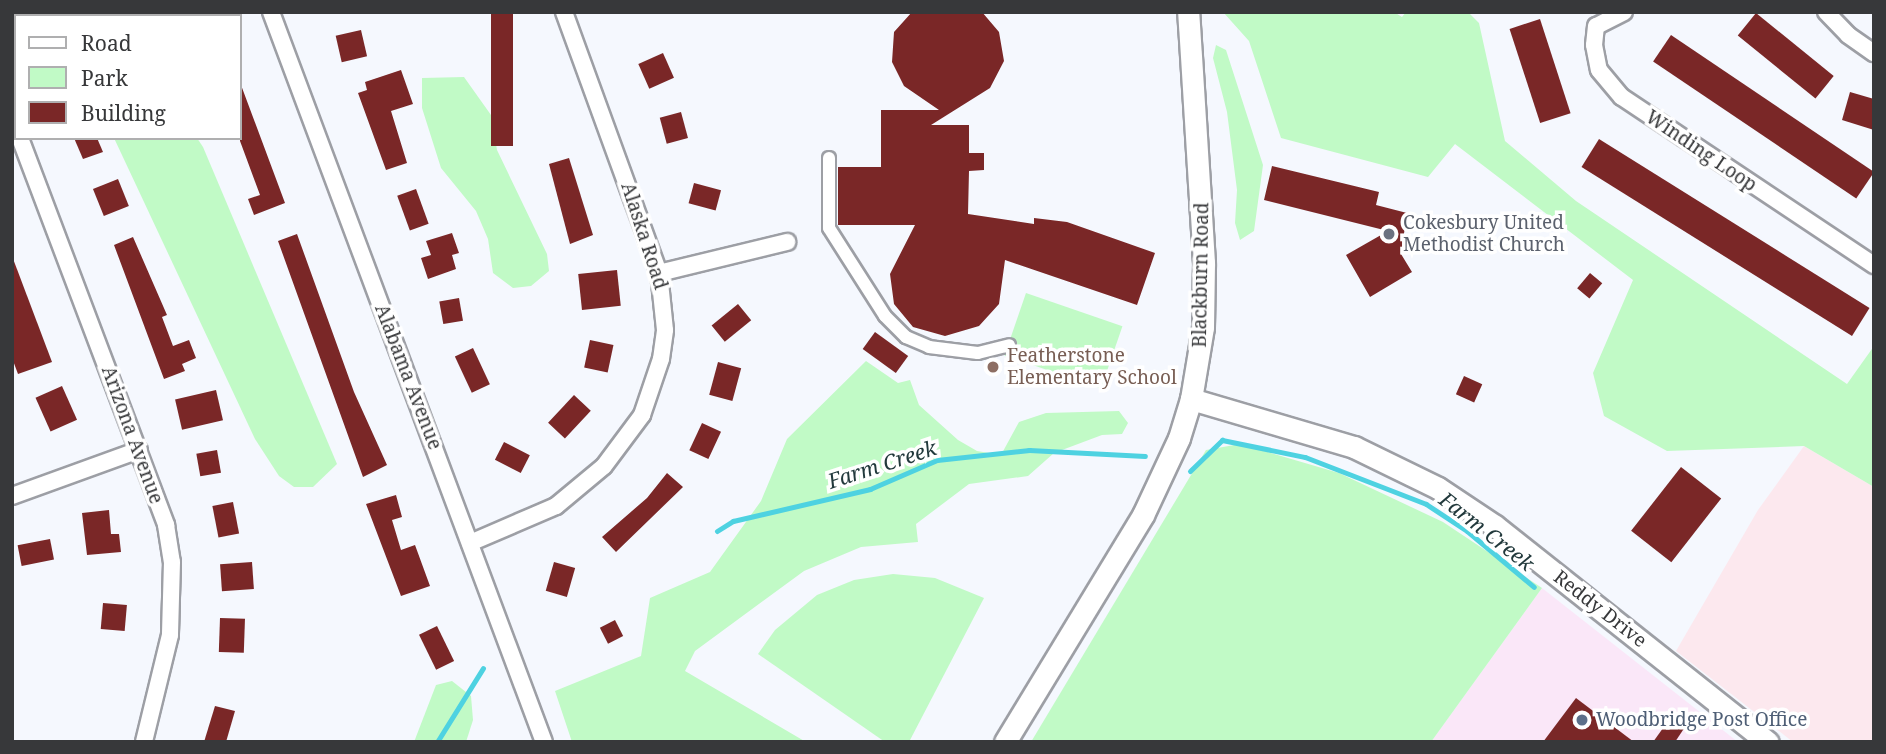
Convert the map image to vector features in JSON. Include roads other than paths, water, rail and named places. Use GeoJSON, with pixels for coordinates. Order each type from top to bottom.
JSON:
{"type":"FeatureCollection","features":[{"type":"Feature","properties":{"kind":"street","name":"Alabama Avenue"},"geometry":{"type":"LineString","coordinates":[[271,12],[544,742]]}},
{"type":"Feature","properties":{"kind":"street","name":"Alaska Road"},"geometry":{"type":"LineString","coordinates":[[470,543],[516,527],[556,506],[626,440],[642,415],[661,359],[665,330],[659,273],[564,12]]}},
{"type":"Feature","properties":{"kind":"street","name":"Blackburn Road"},"geometry":{"type":"LineString","coordinates":[[1005,742],[1143,515],[1179,438],[1191,399],[1203,327],[1205,263],[1188,12]]}},
{"type":"Feature","properties":{"kind":"street","name":"Winding Loop"},"geometry":{"type":"LineString","coordinates":[[1624,12],[1596,26],[1594,45],[1599,70],[1622,97],[1874,265]]}},
{"type":"Feature","properties":{"kind":"street"},"geometry":{"type":"LineString","coordinates":[[1826,12],[1874,53]]}},
{"type":"Feature","properties":{"kind":"street","name":"Arizona Avenue"},"geometry":{"type":"LineString","coordinates":[[21,140],[166,526],[172,562],[166,662],[144,742]]}},
{"type":"Feature","properties":{"kind":"street"},"geometry":{"type":"LineString","coordinates":[[830,158],[829,228],[885,316],[906,337],[932,348],[978,353],[1009,345]]}},
{"type":"Feature","properties":{"kind":"street"},"geometry":{"type":"LineString","coordinates":[[659,273],[787,242]]}},
{"type":"Feature","properties":{"kind":"street","name":"Reddy Drive"},"geometry":{"type":"LineString","coordinates":[[1191,399],[1345,444],[1438,488],[1495,526],[1768,742]]}},
{"type":"Feature","properties":{"kind":"street"},"geometry":{"type":"LineString","coordinates":[[12,496],[139,450]]}},
{"type":"Feature","properties":{"kind":"waterway","name":"Farm Creek"},"geometry":{"type":"LineString","coordinates":[[1190,471],[1222,440],[1305,457],[1426,504],[1467,531],[1534,587]]}},
{"type":"Feature","properties":{"kind":"waterway","name":"Farm Creek"},"geometry":{"type":"LineString","coordinates":[[717,531],[733,521],[870,489],[937,460],[1029,450],[1145,456]]}},
{"type":"Feature","properties":{"kind":"waterway","name":"Farm Creek"},"geometry":{"type":"LineString","coordinates":[[437,742],[483,668]]}},
{"type":"Feature","properties":{"kind":"place","name":"Cokesbury United Methodist Church"},"geometry":{"type":"Point","coordinates":[1389,234]}},
{"type":"Feature","properties":{"kind":"place","name":"Featherstone Elementary School"},"geometry":{"type":"Point","coordinates":[993,367]}},
{"type":"Feature","properties":{"kind":"place","name":"Woodbridge Post Office"},"geometry":{"type":"Point","coordinates":[1582,720]}}]}
